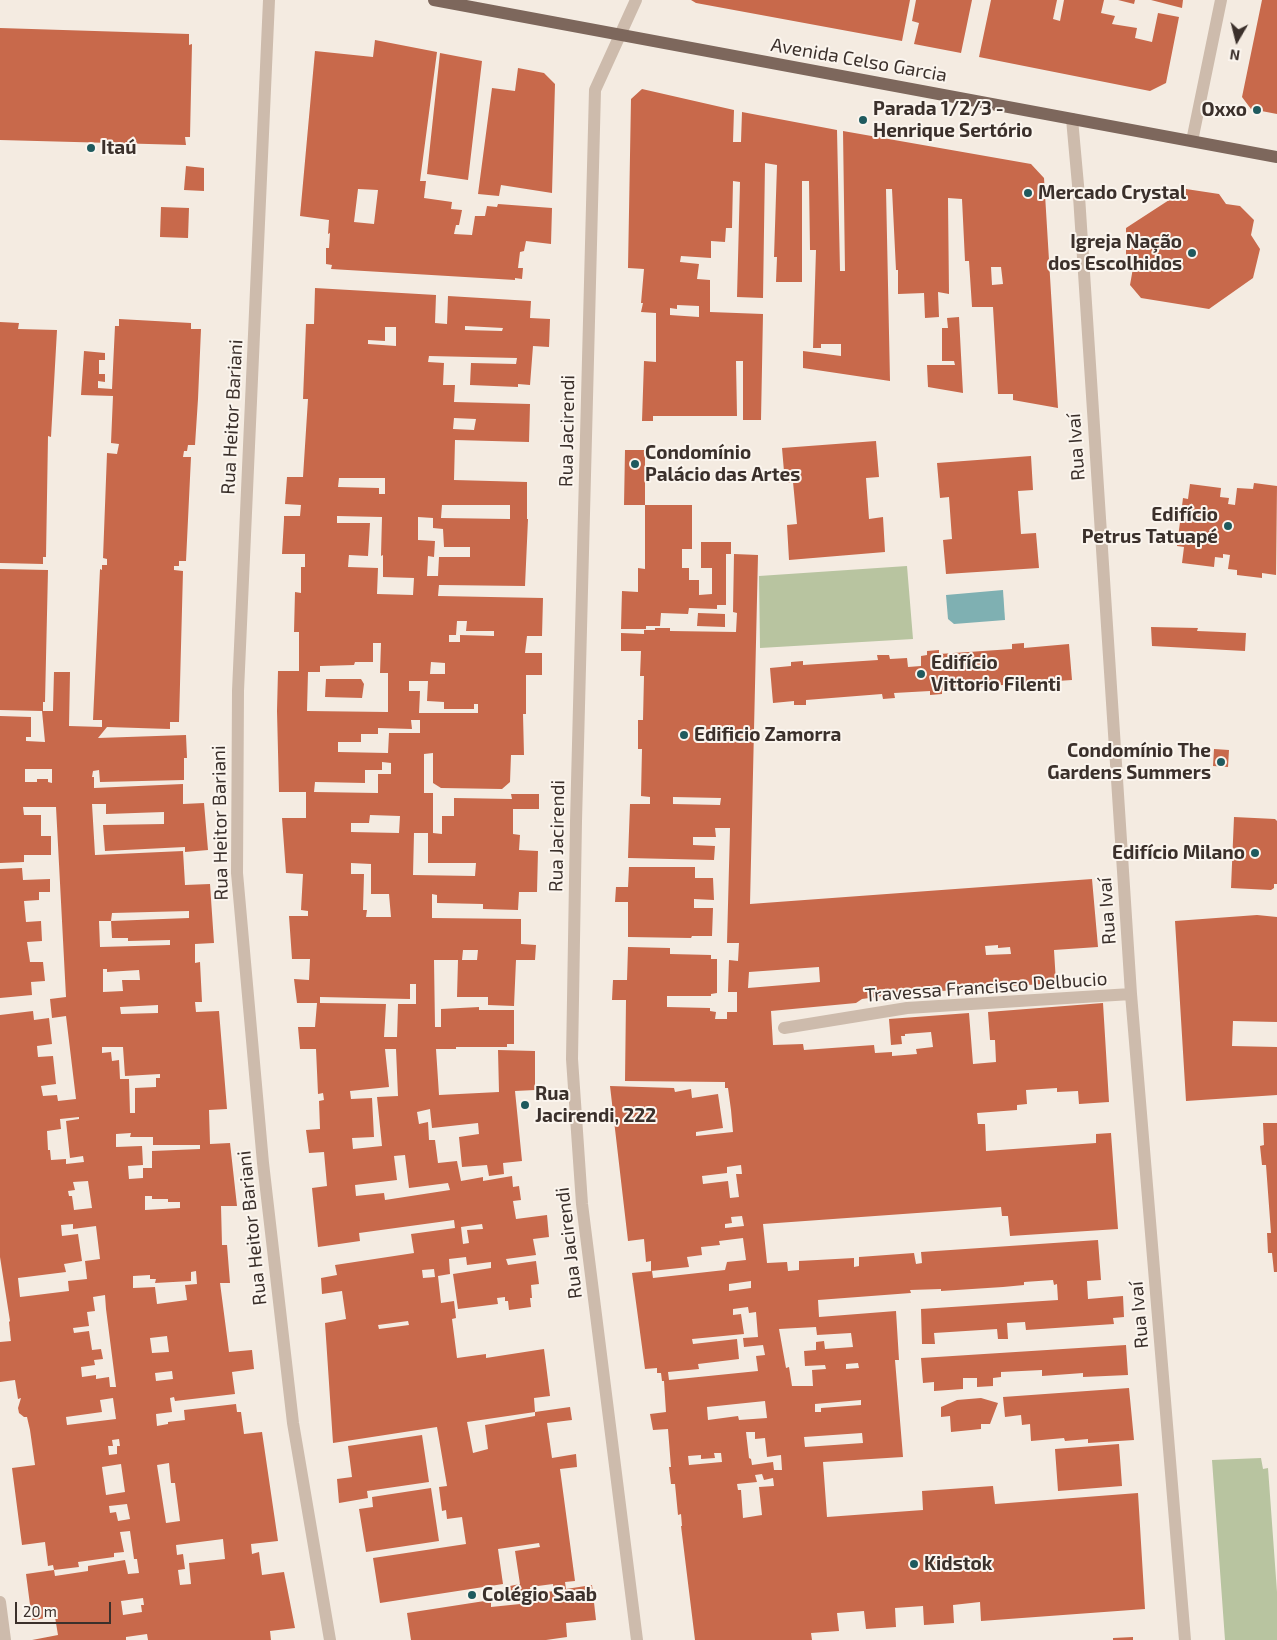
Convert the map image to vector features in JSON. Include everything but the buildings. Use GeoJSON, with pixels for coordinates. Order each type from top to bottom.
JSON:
{"type":"FeatureCollection","features":[{"type":"Feature","properties":{"kind":"main road","name":"Avenida Celso Garcia"},"geometry":{"type":"LineString","coordinates":[[434,0],[1277,157]]}},
{"type":"Feature","properties":{"kind":"street","name":"Rua Heitor Bariani"},"geometry":{"type":"LineString","coordinates":[[269,0],[238,691],[237,873],[263,1163],[293,1423],[330,1640]]}},
{"type":"Feature","properties":{"kind":"street","name":"Rua Jacirendi"},"geometry":{"type":"LineString","coordinates":[[636,0],[595,90],[572,1059],[582,1204],[637,1640]]}},
{"type":"Feature","properties":{"kind":"street"},"geometry":{"type":"LineString","coordinates":[[1192,141],[1221,0]]}},
{"type":"Feature","properties":{"kind":"street","name":"Rua Ivaí"},"geometry":{"type":"LineString","coordinates":[[1072,119],[1080,206],[1131,994],[1185,1640]]}},
{"type":"Feature","properties":{"kind":"street","name":"Travessa Francisco Delbucio"},"geometry":{"type":"LineString","coordinates":[[784,1028],[907,1008],[1131,994]]}},
{"type":"Feature","properties":{"kind":"street"},"geometry":{"type":"LineString","coordinates":[[0,1602],[5,1640]]}},
{"type":"Feature","properties":{"kind":"green space"},"geometry":{"type":"Polygon","coordinates":[[[907,566],[913,639],[760,648],[759,576],[907,566]]]}},
{"type":"Feature","properties":{"kind":"green space"},"geometry":{"type":"Polygon","coordinates":[[[1261,1458],[1263,1469],[1268,1468],[1277,1592],[1277,1640],[1225,1640],[1212,1460],[1261,1458]]]}},
{"type":"Feature","properties":{"kind":"water"},"geometry":{"type":"Polygon","coordinates":[[[1003,590],[1005,620],[954,624],[948,619],[946,595],[1003,590]]]}},
{"type":"Feature","properties":{"kind":"place","name":"Oxxo"},"geometry":{"type":"Point","coordinates":[1257,110]}},
{"type":"Feature","properties":{"kind":"place","name":"Parada 1/2/3 - Henrique Sertório"},"geometry":{"type":"Point","coordinates":[863,120]}},
{"type":"Feature","properties":{"kind":"place","name":"Itaú"},"geometry":{"type":"Point","coordinates":[91,148]}},
{"type":"Feature","properties":{"kind":"place","name":"Mercado Crystal"},"geometry":{"type":"Point","coordinates":[1028,193]}},
{"type":"Feature","properties":{"kind":"place","name":"Igreja Nação dos Escolhidos"},"geometry":{"type":"Point","coordinates":[1192,253]}},
{"type":"Feature","properties":{"kind":"place","name":"Condomínio Palácio das Artes"},"geometry":{"type":"Point","coordinates":[635,464]}},
{"type":"Feature","properties":{"kind":"place","name":"Edifício Petrus Tatuapé"},"geometry":{"type":"Point","coordinates":[1228,526]}},
{"type":"Feature","properties":{"kind":"place","name":"Edifício Vittorio Filenti"},"geometry":{"type":"Point","coordinates":[921,674]}},
{"type":"Feature","properties":{"kind":"place","name":"Edificio Zamorra"},"geometry":{"type":"Point","coordinates":[684,735]}},
{"type":"Feature","properties":{"kind":"place","name":"Condomínio The Gardens Summers"},"geometry":{"type":"Point","coordinates":[1221,762]}},
{"type":"Feature","properties":{"kind":"place","name":"Edifício Milano"},"geometry":{"type":"Point","coordinates":[1255,853]}},
{"type":"Feature","properties":{"kind":"place","name":"Rua Jacirendi, 222"},"geometry":{"type":"Point","coordinates":[525,1105]}},
{"type":"Feature","properties":{"kind":"place","name":"Kidstok"},"geometry":{"type":"Point","coordinates":[914,1564]}},
{"type":"Feature","properties":{"kind":"place","name":"Colégio Saab"},"geometry":{"type":"Point","coordinates":[472,1595]}}]}
